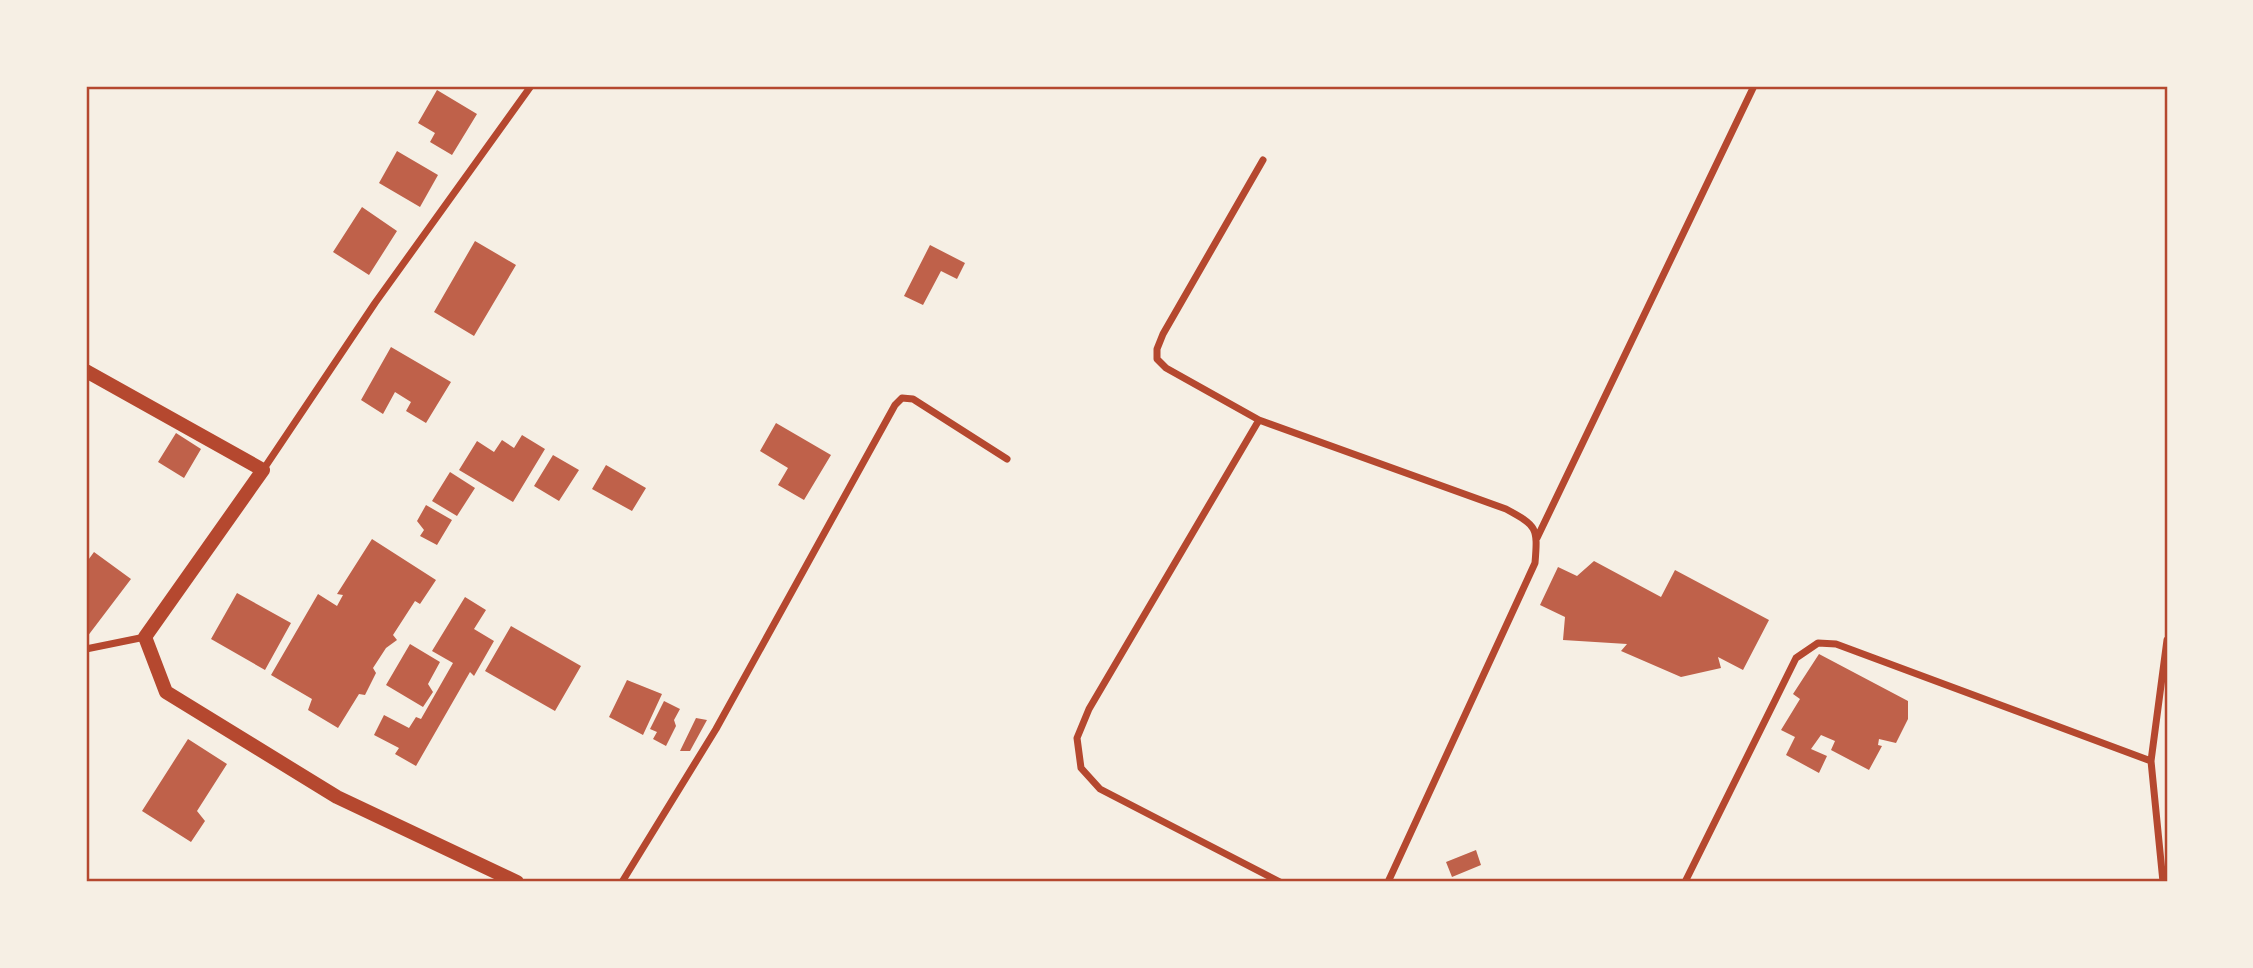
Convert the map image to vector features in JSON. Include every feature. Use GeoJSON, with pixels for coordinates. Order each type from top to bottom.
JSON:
{"type":"FeatureCollection","features":[{"type":"Feature","properties":{"kind":"main road"},"geometry":{"type":"LineString","coordinates":[[86,371],[263,470],[145,637],[166,692],[337,797],[517,882]]}},
{"type":"Feature","properties":{"kind":"street"},"geometry":{"type":"LineString","coordinates":[[263,470],[375,303],[530,86]]}},
{"type":"Feature","properties":{"kind":"street"},"geometry":{"type":"LineString","coordinates":[[1388,882],[1535,563],[1537,538],[1754,86]]}},
{"type":"Feature","properties":{"kind":"street"},"geometry":{"type":"LineString","coordinates":[[1263,160],[1163,334],[1157,349],[1157,359],[1166,368],[1259,420],[1506,509],[1530,522],[1537,538]]}},
{"type":"Feature","properties":{"kind":"street"},"geometry":{"type":"LineString","coordinates":[[622,882],[716,729],[895,405],[902,398],[912,398],[1007,459]]}},
{"type":"Feature","properties":{"kind":"street"},"geometry":{"type":"LineString","coordinates":[[1259,420],[1089,709],[1077,738],[1081,768],[1100,789],[1280,882]]}},
{"type":"Feature","properties":{"kind":"street"},"geometry":{"type":"LineString","coordinates":[[86,649],[145,637]]}},
{"type":"Feature","properties":{"kind":"street"},"geometry":{"type":"LineString","coordinates":[[2163,882],[2151,761],[2167,640]]}},
{"type":"Feature","properties":{"kind":"street"},"geometry":{"type":"LineString","coordinates":[[1685,882],[1796,658],[1818,643],[1836,644],[2151,761]]}},
{"type":"Feature","properties":{"kind":"building"},"geometry":{"type":"Polygon","coordinates":[[[437,90],[477,114],[452,155],[430,142],[435,133],[418,123],[437,90]]]}},
{"type":"Feature","properties":{"kind":"building"},"geometry":{"type":"Polygon","coordinates":[[[397,151],[438,175],[420,207],[379,183],[397,151]]]}},
{"type":"Feature","properties":{"kind":"building"},"geometry":{"type":"Polygon","coordinates":[[[362,207],[397,231],[369,275],[333,252],[362,207]]]}},
{"type":"Feature","properties":{"kind":"building"},"geometry":{"type":"Polygon","coordinates":[[[475,241],[516,265],[474,336],[434,312],[475,241]]]}},
{"type":"Feature","properties":{"kind":"building"},"geometry":{"type":"Polygon","coordinates":[[[930,245],[965,263],[957,279],[941,271],[923,305],[904,296],[930,245]]]}},
{"type":"Feature","properties":{"kind":"building"},"geometry":{"type":"Polygon","coordinates":[[[391,347],[451,382],[426,423],[406,411],[411,402],[395,392],[383,414],[361,400],[391,347]]]}},
{"type":"Feature","properties":{"kind":"building"},"geometry":{"type":"Polygon","coordinates":[[[776,423],[831,455],[804,500],[778,485],[788,468],[760,451],[776,423]]]}},
{"type":"Feature","properties":{"kind":"building"},"geometry":{"type":"Polygon","coordinates":[[[176,433],[201,449],[184,478],[158,462],[176,433]]]}},
{"type":"Feature","properties":{"kind":"building"},"geometry":{"type":"Polygon","coordinates":[[[522,435],[545,449],[513,502],[459,470],[477,441],[494,452],[502,440],[514,448],[522,435]]]}},
{"type":"Feature","properties":{"kind":"building"},"geometry":{"type":"Polygon","coordinates":[[[553,455],[579,470],[559,501],[534,486],[553,455]]]}},
{"type":"Feature","properties":{"kind":"building"},"geometry":{"type":"Polygon","coordinates":[[[606,465],[646,488],[632,511],[592,489],[606,465]]]}},
{"type":"Feature","properties":{"kind":"building"},"geometry":{"type":"Polygon","coordinates":[[[450,472],[475,488],[457,516],[432,501],[450,472]]]}},
{"type":"Feature","properties":{"kind":"building"},"geometry":{"type":"Polygon","coordinates":[[[426,505],[452,520],[437,545],[420,536],[424,530],[417,521],[426,505]]]}},
{"type":"Feature","properties":{"kind":"building"},"geometry":{"type":"Polygon","coordinates":[[[372,539],[436,580],[420,604],[415,601],[393,635],[397,640],[386,648],[373,668],[376,673],[365,695],[359,694],[338,728],[308,710],[312,699],[271,675],[318,594],[337,606],[343,595],[337,594],[372,539]]]}},
{"type":"Feature","properties":{"kind":"building"},"geometry":{"type":"Polygon","coordinates":[[[94,552],[131,579],[87,637],[86,563],[94,552]]]}},
{"type":"Feature","properties":{"kind":"building"},"geometry":{"type":"Polygon","coordinates":[[[1594,561],[1661,597],[1675,570],[1769,620],[1743,670],[1718,657],[1721,668],[1681,677],[1621,651],[1627,644],[1563,640],[1565,617],[1540,605],[1558,567],[1577,576],[1594,561]]]}},
{"type":"Feature","properties":{"kind":"building"},"geometry":{"type":"Polygon","coordinates":[[[237,593],[291,623],[265,670],[211,639],[237,593]]]}},
{"type":"Feature","properties":{"kind":"building"},"geometry":{"type":"Polygon","coordinates":[[[465,597],[486,610],[474,629],[494,641],[474,676],[470,672],[416,766],[395,754],[399,748],[374,735],[384,715],[409,728],[416,717],[421,719],[453,663],[432,651],[465,597]]]}},
{"type":"Feature","properties":{"kind":"building"},"geometry":{"type":"Polygon","coordinates":[[[511,626],[581,666],[555,711],[485,671],[511,626]]]}},
{"type":"Feature","properties":{"kind":"building"},"geometry":{"type":"Polygon","coordinates":[[[410,644],[440,662],[428,684],[433,692],[423,707],[386,685],[410,644]]]}},
{"type":"Feature","properties":{"kind":"building"},"geometry":{"type":"Polygon","coordinates":[[[1819,654],[1908,701],[1908,719],[1896,743],[1879,739],[1878,745],[1882,746],[1869,770],[1831,750],[1835,741],[1821,735],[1811,749],[1827,756],[1819,773],[1786,755],[1795,737],[1781,730],[1800,699],[1793,694],[1819,654]]]}},
{"type":"Feature","properties":{"kind":"building"},"geometry":{"type":"Polygon","coordinates":[[[627,680],[662,694],[643,735],[609,717],[627,680]]]}},
{"type":"Feature","properties":{"kind":"building"},"geometry":{"type":"Polygon","coordinates":[[[664,701],[680,709],[674,720],[676,726],[666,746],[653,739],[657,732],[650,729],[664,701]]]}},
{"type":"Feature","properties":{"kind":"building"},"geometry":{"type":"Polygon","coordinates":[[[696,718],[707,720],[690,751],[680,751],[696,718]]]}},
{"type":"Feature","properties":{"kind":"building"},"geometry":{"type":"Polygon","coordinates":[[[188,739],[227,764],[197,811],[205,821],[191,842],[142,811],[188,739]]]}},
{"type":"Feature","properties":{"kind":"building"},"geometry":{"type":"Polygon","coordinates":[[[1476,850],[1481,865],[1452,877],[1446,862],[1476,850]]]}}]}
